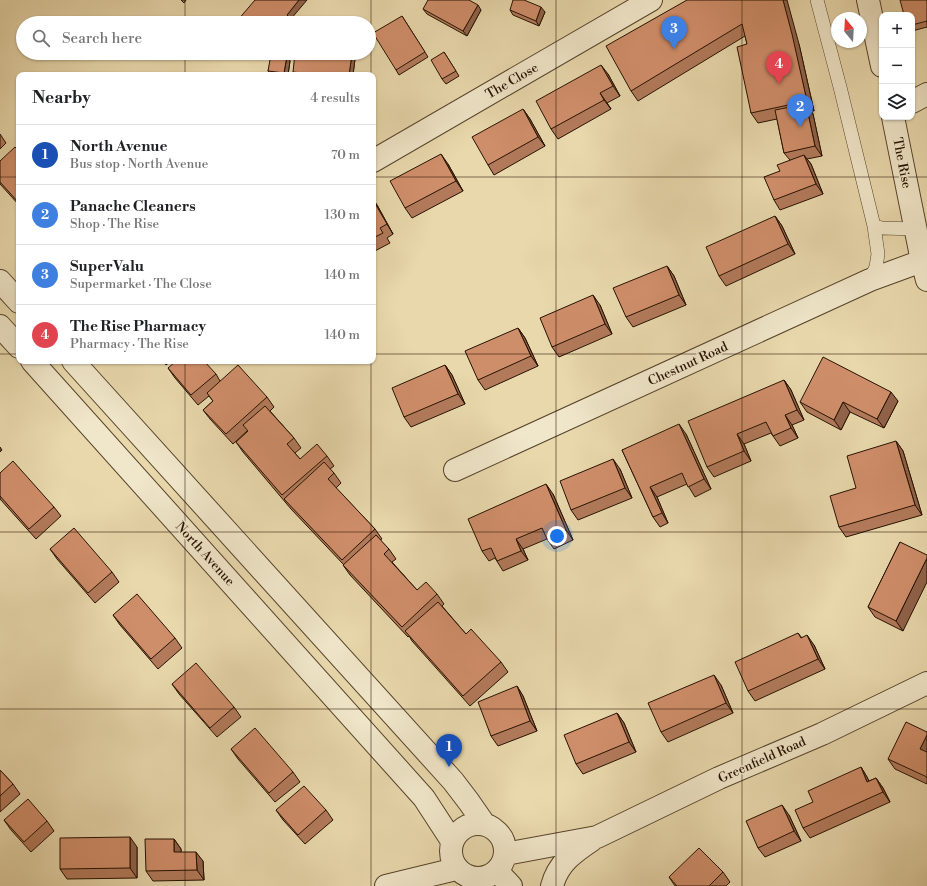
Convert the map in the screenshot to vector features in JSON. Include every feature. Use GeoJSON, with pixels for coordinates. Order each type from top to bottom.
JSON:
{"type":"FeatureCollection","features":[{"type":"Feature","properties":{"kind":"street","name":"The Close"},"geometry":{"type":"LineString","coordinates":[[376,159],[651,0]]}},
{"type":"Feature","properties":{"kind":"street"},"geometry":{"type":"LineString","coordinates":[[868,0],[879,52]]}},
{"type":"Feature","properties":{"kind":"street"},"geometry":{"type":"LineString","coordinates":[[915,100],[927,94]]}},
{"type":"Feature","properties":{"kind":"street","name":"The Rise"},"geometry":{"type":"LineString","coordinates":[[894,120],[925,270]]}},
{"type":"Feature","properties":{"kind":"street","name":"Chestnut Road"},"geometry":{"type":"LineString","coordinates":[[455,470],[870,280],[925,270]]}},
{"type":"Feature","properties":{"kind":"street"},"geometry":{"type":"LineString","coordinates":[[0,281],[16,299]]}},
{"type":"Feature","properties":{"kind":"street"},"geometry":{"type":"LineString","coordinates":[[0,326],[16,344]]}},
{"type":"Feature","properties":{"kind":"street","name":"North Avenue"},"geometry":{"type":"LineString","coordinates":[[35,364],[424,798],[452,841]]}},
{"type":"Feature","properties":{"kind":"street"},"geometry":{"type":"LineString","coordinates":[[76,364],[453,781],[485,825]]}},
{"type":"Feature","properties":{"kind":"street","name":"Greenfield Road"},"geometry":{"type":"LineString","coordinates":[[504,870],[597,837],[719,778],[822,734],[927,683]]}},
{"type":"Feature","properties":{"kind":"street"},"geometry":{"type":"LineString","coordinates":[[477,824],[492,827],[503,839],[505,846],[504,870],[481,879],[463,875],[456,869],[452,862],[450,855],[452,841],[456,834],[469,825],[477,824]]}},
{"type":"Feature","properties":{"kind":"street","name":"Greenfield Road"},"geometry":{"type":"LineString","coordinates":[[552,886],[559,868],[572,854],[597,837]]}},
{"type":"Feature","properties":{"kind":"street"},"geometry":{"type":"LineString","coordinates":[[386,886],[456,869]]}},
{"type":"Feature","properties":{"kind":"lane"},"geometry":{"type":"LineString","coordinates":[[817,0],[874,226],[878,254],[876,267],[870,280]]}},
{"type":"Feature","properties":{"kind":"lane"},"geometry":{"type":"LineString","coordinates":[[874,226],[882,228],[916,229]]}},
{"type":"Feature","properties":{"kind":"building"},"geometry":{"type":"Polygon","coordinates":[[[255,0],[299,0],[287,15],[288,16],[241,16],[255,0]]]}},
{"type":"Feature","properties":{"kind":"building"},"geometry":{"type":"Polygon","coordinates":[[[428,0],[469,0],[478,5],[463,31],[423,9],[428,0]]]}},
{"type":"Feature","properties":{"kind":"building"},"geometry":{"type":"Polygon","coordinates":[[[513,0],[524,0],[541,7],[536,21],[510,10],[513,0]]]}},
{"type":"Feature","properties":{"kind":"building"},"geometry":{"type":"Polygon","coordinates":[[[687,0],[783,0],[807,101],[751,113],[737,47],[747,44],[742,24],[631,91],[606,46],[687,0]]]}},
{"type":"Feature","properties":{"kind":"building"},"geometry":{"type":"Polygon","coordinates":[[[900,0],[927,0],[927,21],[915,24],[915,12],[903,12],[900,0]]]}},
{"type":"Feature","properties":{"kind":"building"},"geometry":{"type":"Polygon","coordinates":[[[402,16],[425,52],[396,70],[376,38],[376,31],[402,16]]]}},
{"type":"Feature","properties":{"kind":"building"},"geometry":{"type":"Polygon","coordinates":[[[444,52],[456,71],[442,79],[431,60],[444,52]]]}},
{"type":"Feature","properties":{"kind":"building"},"geometry":{"type":"Polygon","coordinates":[[[270,60],[286,60],[284,72],[268,71],[270,60]]]}},
{"type":"Feature","properties":{"kind":"building"},"geometry":{"type":"Polygon","coordinates":[[[294,60],[351,60],[349,72],[293,72],[294,60]]]}},
{"type":"Feature","properties":{"kind":"building"},"geometry":{"type":"Polygon","coordinates":[[[601,65],[613,86],[600,93],[604,100],[551,129],[536,101],[601,65]]]}},
{"type":"Feature","properties":{"kind":"building"},"geometry":{"type":"Polygon","coordinates":[[[806,104],[815,146],[784,153],[775,110],[806,104]]]}},
{"type":"Feature","properties":{"kind":"building"},"geometry":{"type":"Polygon","coordinates":[[[523,109],[538,137],[488,165],[472,137],[523,109]]]}},
{"type":"Feature","properties":{"kind":"building"},"geometry":{"type":"Polygon","coordinates":[[[15,147],[16,148],[16,200],[0,182],[0,161],[15,147]]]}},
{"type":"Feature","properties":{"kind":"building"},"geometry":{"type":"Polygon","coordinates":[[[441,154],[456,181],[405,208],[390,181],[441,154]]]}},
{"type":"Feature","properties":{"kind":"building"},"geometry":{"type":"Polygon","coordinates":[[[804,155],[816,184],[774,200],[764,177],[780,171],[777,165],[804,155]]]}},
{"type":"Feature","properties":{"kind":"building"},"geometry":{"type":"Polygon","coordinates":[[[376,205],[387,224],[380,228],[383,233],[376,236],[376,205]]]}},
{"type":"Feature","properties":{"kind":"building"},"geometry":{"type":"Polygon","coordinates":[[[775,216],[788,244],[719,276],[706,247],[775,216]]]}},
{"type":"Feature","properties":{"kind":"building"},"geometry":{"type":"Polygon","coordinates":[[[667,266],[679,295],[626,317],[613,288],[667,266]]]}},
{"type":"Feature","properties":{"kind":"building"},"geometry":{"type":"Polygon","coordinates":[[[593,295],[605,324],[552,347],[540,318],[593,295]]]}},
{"type":"Feature","properties":{"kind":"building"},"geometry":{"type":"Polygon","coordinates":[[[518,328],[531,356],[478,380],[465,351],[518,328]]]}},
{"type":"Feature","properties":{"kind":"building"},"geometry":{"type":"Polygon","coordinates":[[[823,357],[891,392],[877,419],[843,402],[834,420],[800,402],[823,357]]]}},
{"type":"Feature","properties":{"kind":"building"},"geometry":{"type":"Polygon","coordinates":[[[173,364],[207,364],[216,374],[191,395],[168,368],[173,364]]]}},
{"type":"Feature","properties":{"kind":"building"},"geometry":{"type":"Polygon","coordinates":[[[238,365],[267,397],[226,434],[203,410],[213,401],[207,393],[238,365]]]}},
{"type":"Feature","properties":{"kind":"building"},"geometry":{"type":"Polygon","coordinates":[[[445,365],[458,394],[404,417],[392,388],[445,365]]]}},
{"type":"Feature","properties":{"kind":"building"},"geometry":{"type":"Polygon","coordinates":[[[784,380],[797,410],[785,415],[791,428],[773,436],[766,422],[737,434],[744,451],[707,467],[688,421],[784,380]]]}},
{"type":"Feature","properties":{"kind":"building"},"geometry":{"type":"Polygon","coordinates":[[[265,406],[294,438],[287,444],[300,459],[317,444],[327,456],[282,495],[236,442],[248,431],[243,425],[265,406]]]}},
{"type":"Feature","properties":{"kind":"building"},"geometry":{"type":"Polygon","coordinates":[[[679,424],[704,479],[688,487],[682,473],[650,487],[662,513],[653,517],[622,450],[679,424]]]}},
{"type":"Feature","properties":{"kind":"building"},"geometry":{"type":"Polygon","coordinates":[[[896,441],[915,505],[839,527],[830,496],[856,488],[847,456],[896,441]]]}},
{"type":"Feature","properties":{"kind":"building"},"geometry":{"type":"Polygon","coordinates":[[[613,459],[625,488],[571,510],[560,481],[613,459]]]}},
{"type":"Feature","properties":{"kind":"building"},"geometry":{"type":"Polygon","coordinates":[[[13,461],[54,507],[29,529],[0,496],[0,473],[13,461]]]}},
{"type":"Feature","properties":{"kind":"building"},"geometry":{"type":"Polygon","coordinates":[[[324,462],[334,473],[328,479],[375,529],[342,560],[284,499],[324,462]]]}},
{"type":"Feature","properties":{"kind":"building"},"geometry":{"type":"Polygon","coordinates":[[[546,484],[566,530],[547,539],[542,528],[516,539],[521,551],[497,561],[491,548],[482,551],[468,519],[546,484]]]}},
{"type":"Feature","properties":{"kind":"building"},"geometry":{"type":"Polygon","coordinates":[[[74,528],[112,572],[88,593],[50,549],[74,528]]]}},
{"type":"Feature","properties":{"kind":"building"},"geometry":{"type":"Polygon","coordinates":[[[376,535],[389,549],[384,554],[417,590],[426,582],[437,594],[402,627],[343,565],[376,535]]]}},
{"type":"Feature","properties":{"kind":"building"},"geometry":{"type":"Polygon","coordinates":[[[900,542],[927,555],[927,558],[896,621],[868,607],[900,542]]]}},
{"type":"Feature","properties":{"kind":"building"},"geometry":{"type":"Polygon","coordinates":[[[137,594],[175,638],[151,659],[113,615],[137,594]]]}},
{"type":"Feature","properties":{"kind":"building"},"geometry":{"type":"Polygon","coordinates":[[[438,602],[466,634],[471,629],[501,662],[463,696],[405,631],[438,602]]]}},
{"type":"Feature","properties":{"kind":"building"},"geometry":{"type":"Polygon","coordinates":[[[798,633],[801,638],[807,635],[818,659],[748,691],[735,662],[798,633]]]}},
{"type":"Feature","properties":{"kind":"building"},"geometry":{"type":"Polygon","coordinates":[[[196,663],[234,707],[210,728],[172,684],[196,663]]]}},
{"type":"Feature","properties":{"kind":"building"},"geometry":{"type":"Polygon","coordinates":[[[714,675],[726,703],[661,732],[648,703],[714,675]]]}},
{"type":"Feature","properties":{"kind":"building"},"geometry":{"type":"Polygon","coordinates":[[[517,686],[530,721],[491,736],[478,702],[517,686]]]}},
{"type":"Feature","properties":{"kind":"building"},"geometry":{"type":"Polygon","coordinates":[[[617,713],[629,742],[576,764],[564,735],[617,713]]]}},
{"type":"Feature","properties":{"kind":"building"},"geometry":{"type":"Polygon","coordinates":[[[906,722],[927,732],[920,749],[927,752],[927,777],[888,759],[906,722]]]}},
{"type":"Feature","properties":{"kind":"building"},"geometry":{"type":"Polygon","coordinates":[[[255,728],[293,772],[269,793],[231,749],[255,728]]]}},
{"type":"Feature","properties":{"kind":"building"},"geometry":{"type":"Polygon","coordinates":[[[861,767],[867,782],[876,778],[883,792],[803,828],[795,810],[813,802],[808,791],[861,767]]]}},
{"type":"Feature","properties":{"kind":"building"},"geometry":{"type":"Polygon","coordinates":[[[0,770],[13,784],[0,796],[0,770]]]}},
{"type":"Feature","properties":{"kind":"building"},"geometry":{"type":"Polygon","coordinates":[[[304,786],[326,810],[298,835],[276,810],[304,786]]]}},
{"type":"Feature","properties":{"kind":"building"},"geometry":{"type":"Polygon","coordinates":[[[28,799],[47,821],[24,842],[4,820],[28,799]]]}},
{"type":"Feature","properties":{"kind":"building"},"geometry":{"type":"Polygon","coordinates":[[[782,805],[794,831],[758,848],[746,821],[782,805]]]}},
{"type":"Feature","properties":{"kind":"building"},"geometry":{"type":"Polygon","coordinates":[[[130,837],[130,868],[60,869],[60,838],[130,837]]]}},
{"type":"Feature","properties":{"kind":"building"},"geometry":{"type":"Polygon","coordinates":[[[145,839],[174,839],[174,852],[196,852],[197,870],[146,871],[145,839]]]}},
{"type":"Feature","properties":{"kind":"building"},"geometry":{"type":"Polygon","coordinates":[[[699,848],[723,872],[709,886],[677,886],[669,877],[699,848]]]}},
{"type":"Feature","properties":{"kind":"place","name":"SuperValu"},"geometry":{"type":"Point","coordinates":[674,49]}},
{"type":"Feature","properties":{"kind":"place","name":"The Rise Pharmacy"},"geometry":{"type":"Point","coordinates":[779,84]}},
{"type":"Feature","properties":{"kind":"place","name":"Panache Cleaners"},"geometry":{"type":"Point","coordinates":[800,127]}},
{"type":"Feature","properties":{"kind":"place","name":"North Avenue"},"geometry":{"type":"Point","coordinates":[449,767]}}]}
